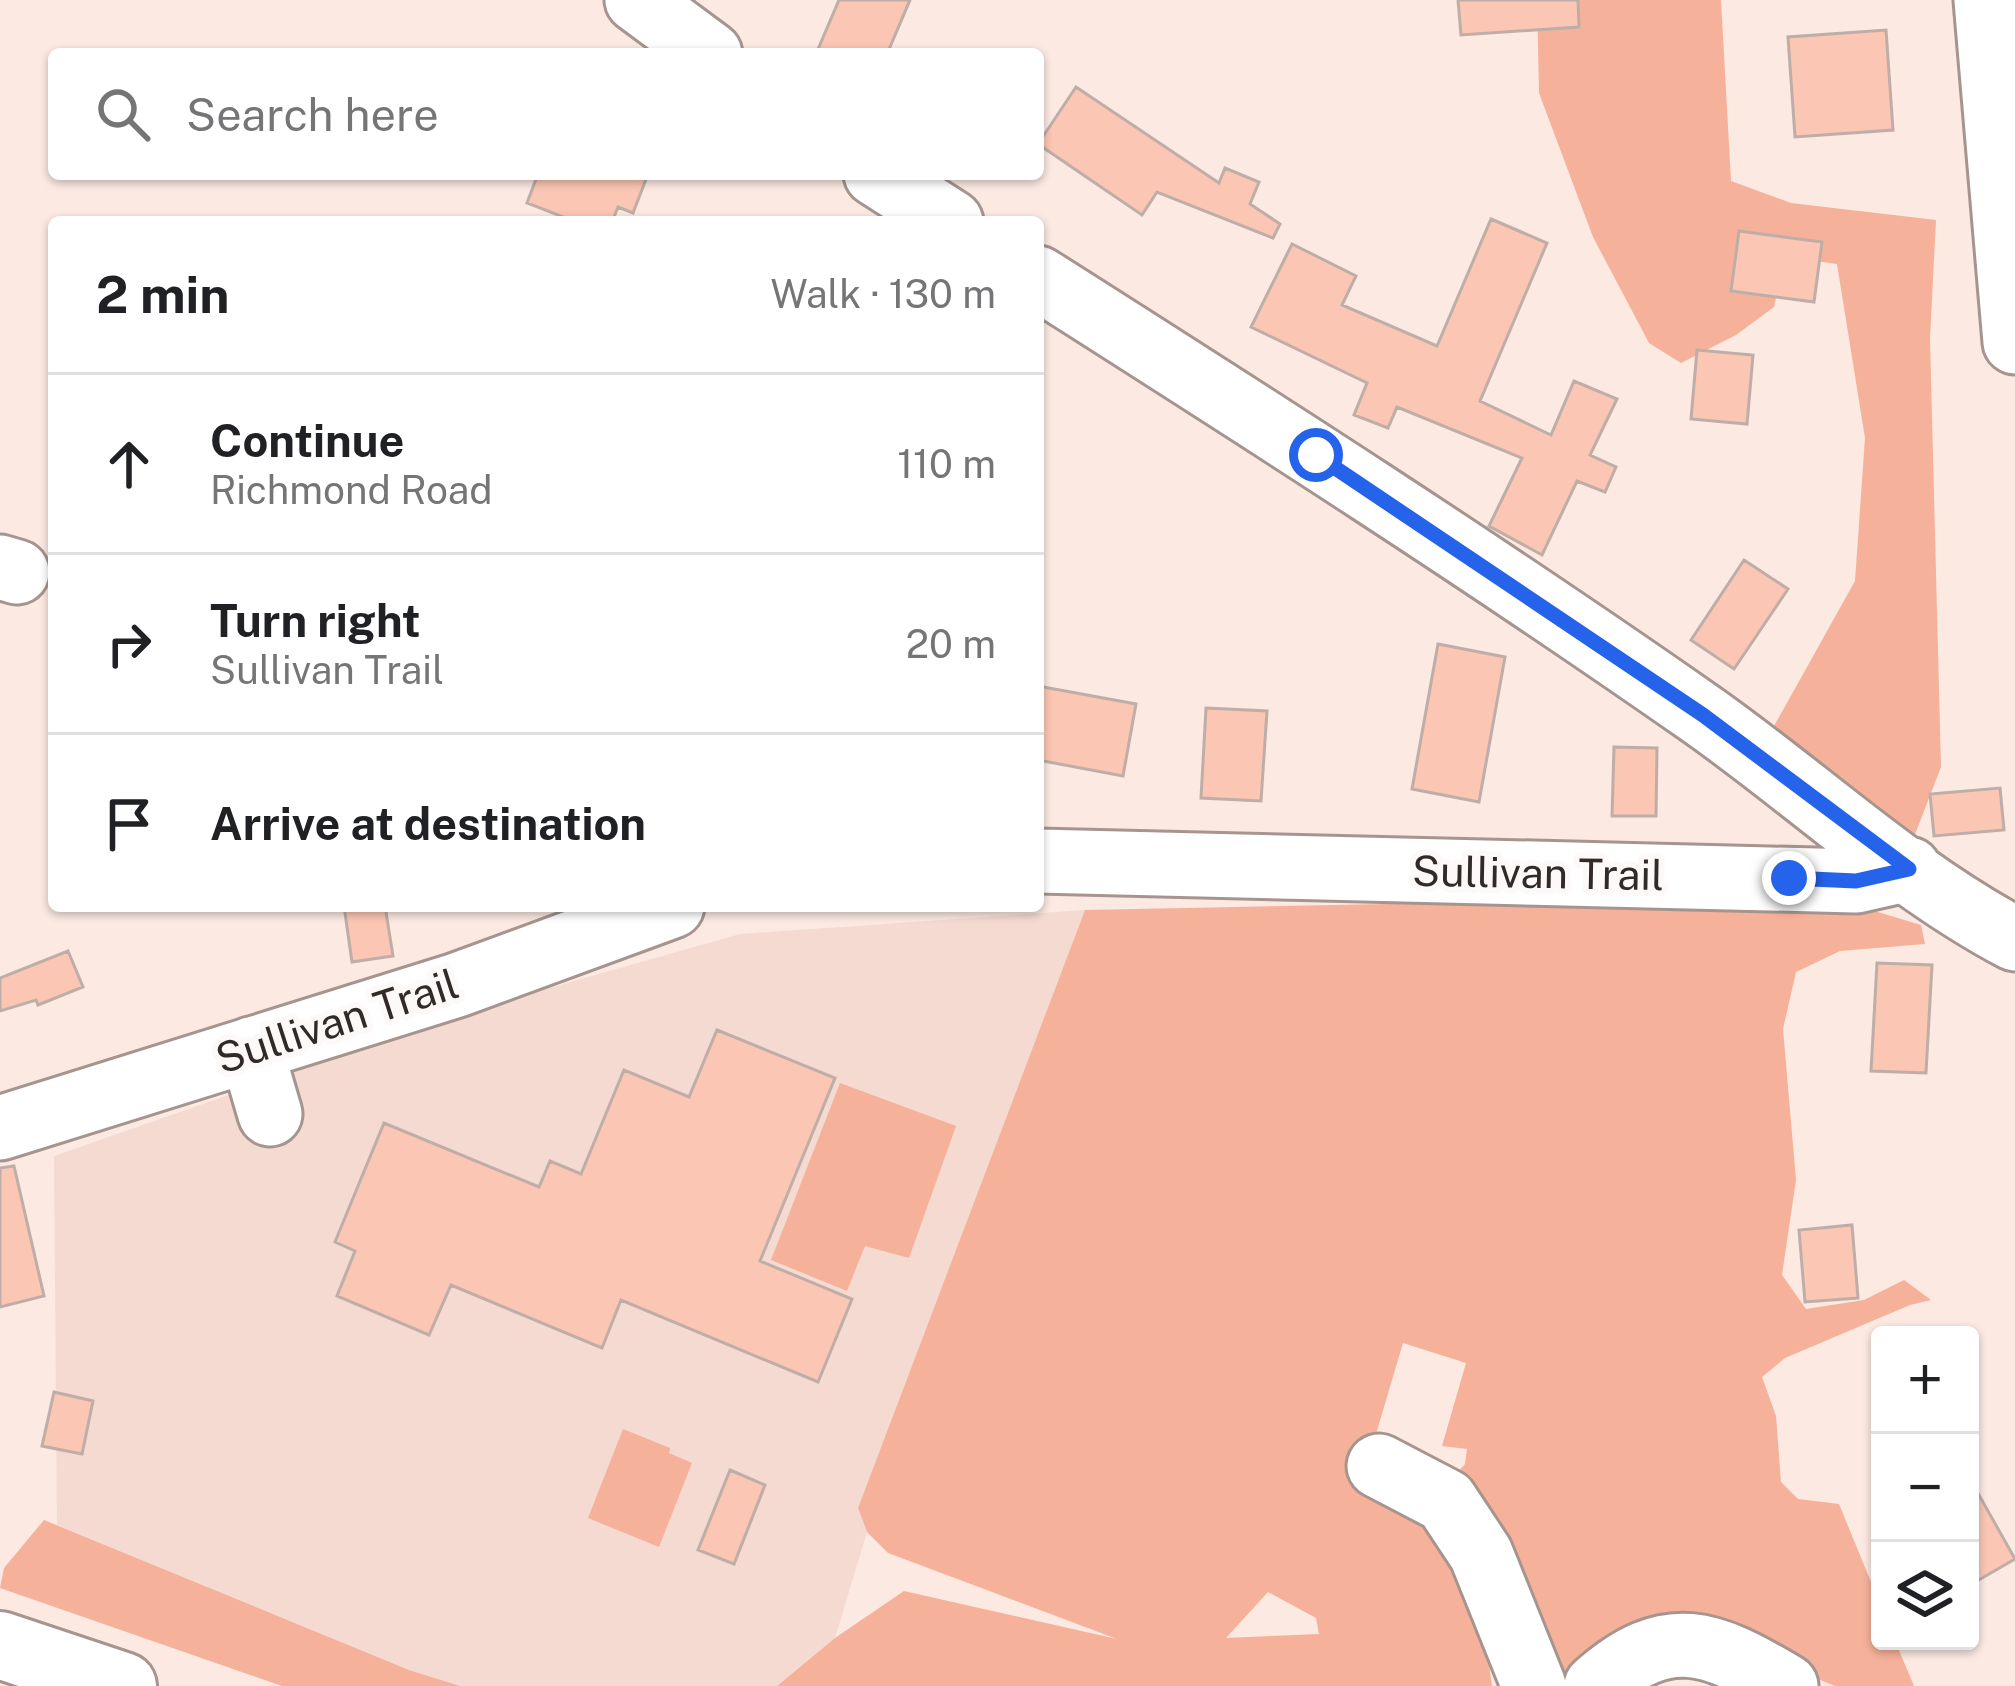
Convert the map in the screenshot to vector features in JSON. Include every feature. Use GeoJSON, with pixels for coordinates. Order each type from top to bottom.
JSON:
{"type":"FeatureCollection","features":[{"type":"Feature","properties":{"kind":"main road"},"geometry":{"type":"LineString","coordinates":[[0,1646],[123,1686]]}},
{"type":"Feature","properties":{"kind":"street"},"geometry":{"type":"LineString","coordinates":[[637,0],[702,48]]}},
{"type":"Feature","properties":{"kind":"street"},"geometry":{"type":"LineString","coordinates":[[1986,0],[2015,342]]}},
{"type":"Feature","properties":{"kind":"street"},"geometry":{"type":"LineString","coordinates":[[885,180],[942,216]]}},
{"type":"Feature","properties":{"kind":"street"},"geometry":{"type":"LineString","coordinates":[[1044,282],[1528,595],[1703,715],[1989,926],[2015,939]]}},
{"type":"Feature","properties":{"kind":"street","name":"Sullivan Trail"},"geometry":{"type":"LineString","coordinates":[[1044,861],[1856,881],[1909,869]]}},
{"type":"Feature","properties":{"kind":"street","name":"Sullivan Trail"},"geometry":{"type":"LineString","coordinates":[[0,1128],[457,985],[656,912]]}},
{"type":"Feature","properties":{"kind":"street"},"geometry":{"type":"LineString","coordinates":[[251,1049],[270,1114]]}},
{"type":"Feature","properties":{"kind":"street"},"geometry":{"type":"LineString","coordinates":[[1379,1466],[1446,1501],[1481,1554],[1534,1686]]}},
{"type":"Feature","properties":{"kind":"street"},"geometry":{"type":"LineString","coordinates":[[1596,1686],[1649,1652],[1683,1643],[1714,1648],[1786,1686]]}},
{"type":"Feature","properties":{"kind":"shaded area"},"geometry":{"type":"Polygon","coordinates":[[[1537,0],[1721,0],[1731,181],[1791,203],[1936,220],[1930,339],[1941,767],[1914,837],[1769,735],[1855,581],[1865,438],[1837,264],[1785,257],[1774,307],[1736,335],[1681,363],[1649,343],[1593,237],[1539,93],[1537,0]]]}},
{"type":"Feature","properties":{"kind":"shaded area"},"geometry":{"type":"Polygon","coordinates":[[[1646,899],[1861,907],[1921,925],[1925,944],[1840,951],[1796,972],[1783,1029],[1796,1180],[1782,1275],[1806,1309],[1864,1300],[1904,1280],[1931,1300],[1785,1358],[1762,1377],[1776,1416],[1781,1482],[1798,1499],[1839,1504],[1871,1582],[1871,1650],[1899,1650],[1914,1686],[1835,1686],[1782,1664],[1615,1645],[1565,1686],[1458,1472],[1465,1464],[1467,1449],[1442,1446],[1466,1363],[1403,1343],[1376,1434],[1371,1437],[1365,1474],[1442,1525],[1494,1649],[1488,1658],[1492,1686],[777,1686],[835,1638],[904,1591],[1117,1639],[888,1553],[867,1532],[858,1508],[1085,910],[1646,899]],[[1268,1592],[1226,1638],[1319,1634],[1316,1618],[1268,1592]]]}},
{"type":"Feature","properties":{"kind":"shaded area"},"geometry":{"type":"Polygon","coordinates":[[[1085,910],[858,1508],[867,1532],[835,1638],[777,1686],[460,1686],[409,1670],[57,1525],[54,1156],[475,1009],[740,934],[1085,910]]]}},
{"type":"Feature","properties":{"kind":"shaded area"},"geometry":{"type":"Polygon","coordinates":[[[840,1083],[956,1126],[909,1258],[865,1246],[847,1291],[771,1260],[840,1083]]]}},
{"type":"Feature","properties":{"kind":"shaded area"},"geometry":{"type":"Polygon","coordinates":[[[623,1429],[670,1448],[669,1453],[692,1463],[659,1547],[588,1518],[623,1429]]]}},
{"type":"Feature","properties":{"kind":"shaded area"},"geometry":{"type":"Polygon","coordinates":[[[44,1520],[409,1670],[460,1686],[282,1686],[0,1588],[4,1568],[44,1520]]]}},
{"type":"Feature","properties":{"kind":"building"},"geometry":{"type":"Polygon","coordinates":[[[839,0],[910,0],[890,48],[819,48],[839,0]]]}},
{"type":"Feature","properties":{"kind":"building"},"geometry":{"type":"Polygon","coordinates":[[[1458,0],[1578,0],[1579,27],[1461,35],[1458,0]]]}},
{"type":"Feature","properties":{"kind":"building"},"geometry":{"type":"Polygon","coordinates":[[[1886,30],[1893,130],[1795,137],[1788,37],[1886,30]]]}},
{"type":"Feature","properties":{"kind":"building"},"geometry":{"type":"Polygon","coordinates":[[[1076,87],[1219,183],[1225,168],[1259,182],[1250,204],[1280,224],[1273,238],[1157,192],[1142,215],[1044,148],[1044,135],[1076,87]]]}},
{"type":"Feature","properties":{"kind":"building"},"geometry":{"type":"Polygon","coordinates":[[[536,180],[646,180],[633,213],[618,207],[614,216],[561,216],[527,203],[536,180]]]}},
{"type":"Feature","properties":{"kind":"building"},"geometry":{"type":"Polygon","coordinates":[[[1491,219],[1547,243],[1480,401],[1551,435],[1574,381],[1617,399],[1590,455],[1616,467],[1605,492],[1577,481],[1542,555],[1489,526],[1522,458],[1397,407],[1388,428],[1354,415],[1367,383],[1251,327],[1292,244],[1356,276],[1342,305],[1437,346],[1491,219]]]}},
{"type":"Feature","properties":{"kind":"building"},"geometry":{"type":"Polygon","coordinates":[[[1739,231],[1822,242],[1814,302],[1731,291],[1739,231]]]}},
{"type":"Feature","properties":{"kind":"building"},"geometry":{"type":"Polygon","coordinates":[[[1697,350],[1753,355],[1747,424],[1691,419],[1697,350]]]}},
{"type":"Feature","properties":{"kind":"building"},"geometry":{"type":"Polygon","coordinates":[[[1744,560],[1788,589],[1734,669],[1691,640],[1744,560]]]}},
{"type":"Feature","properties":{"kind":"building"},"geometry":{"type":"Polygon","coordinates":[[[1438,644],[1505,657],[1479,802],[1412,789],[1438,644]]]}},
{"type":"Feature","properties":{"kind":"building"},"geometry":{"type":"Polygon","coordinates":[[[1044,687],[1136,704],[1123,776],[1044,761],[1044,687]]]}},
{"type":"Feature","properties":{"kind":"building"},"geometry":{"type":"Polygon","coordinates":[[[1206,708],[1267,711],[1261,801],[1201,798],[1206,708]]]}},
{"type":"Feature","properties":{"kind":"building"},"geometry":{"type":"Polygon","coordinates":[[[1614,747],[1657,748],[1656,816],[1612,816],[1614,747]]]}},
{"type":"Feature","properties":{"kind":"building"},"geometry":{"type":"Polygon","coordinates":[[[2000,788],[2004,830],[1934,836],[1930,794],[2000,788]]]}},
{"type":"Feature","properties":{"kind":"building"},"geometry":{"type":"Polygon","coordinates":[[[345,912],[386,912],[393,956],[352,962],[345,912]]]}},
{"type":"Feature","properties":{"kind":"building"},"geometry":{"type":"Polygon","coordinates":[[[68,951],[83,987],[38,1005],[36,1000],[0,1011],[0,978],[68,951]]]}},
{"type":"Feature","properties":{"kind":"building"},"geometry":{"type":"Polygon","coordinates":[[[1877,963],[1932,965],[1926,1073],[1871,1071],[1877,963]]]}},
{"type":"Feature","properties":{"kind":"building"},"geometry":{"type":"Polygon","coordinates":[[[717,1030],[835,1078],[760,1261],[852,1299],[818,1382],[621,1300],[602,1348],[451,1285],[429,1335],[337,1296],[355,1251],[335,1242],[384,1123],[539,1187],[550,1161],[581,1174],[624,1070],[689,1097],[717,1030]]]}},
{"type":"Feature","properties":{"kind":"building"},"geometry":{"type":"Polygon","coordinates":[[[14,1166],[44,1296],[0,1307],[0,1168],[14,1166]]]}},
{"type":"Feature","properties":{"kind":"building"},"geometry":{"type":"Polygon","coordinates":[[[1852,1225],[1858,1298],[1805,1302],[1799,1230],[1852,1225]]]}},
{"type":"Feature","properties":{"kind":"building"},"geometry":{"type":"Polygon","coordinates":[[[54,1392],[93,1401],[82,1454],[42,1446],[54,1392]]]}},
{"type":"Feature","properties":{"kind":"building"},"geometry":{"type":"Polygon","coordinates":[[[730,1470],[765,1485],[734,1564],[698,1550],[730,1470]]]}},
{"type":"Feature","properties":{"kind":"building"},"geometry":{"type":"Polygon","coordinates":[[[1979,1495],[2015,1559],[1979,1580],[1979,1495]]]}},
{"type":"Feature","properties":{"kind":"route"},"geometry":{"type":"LineString","coordinates":[[1316,455],[1703,715],[1909,869],[1856,881],[1789,878]]}}]}
